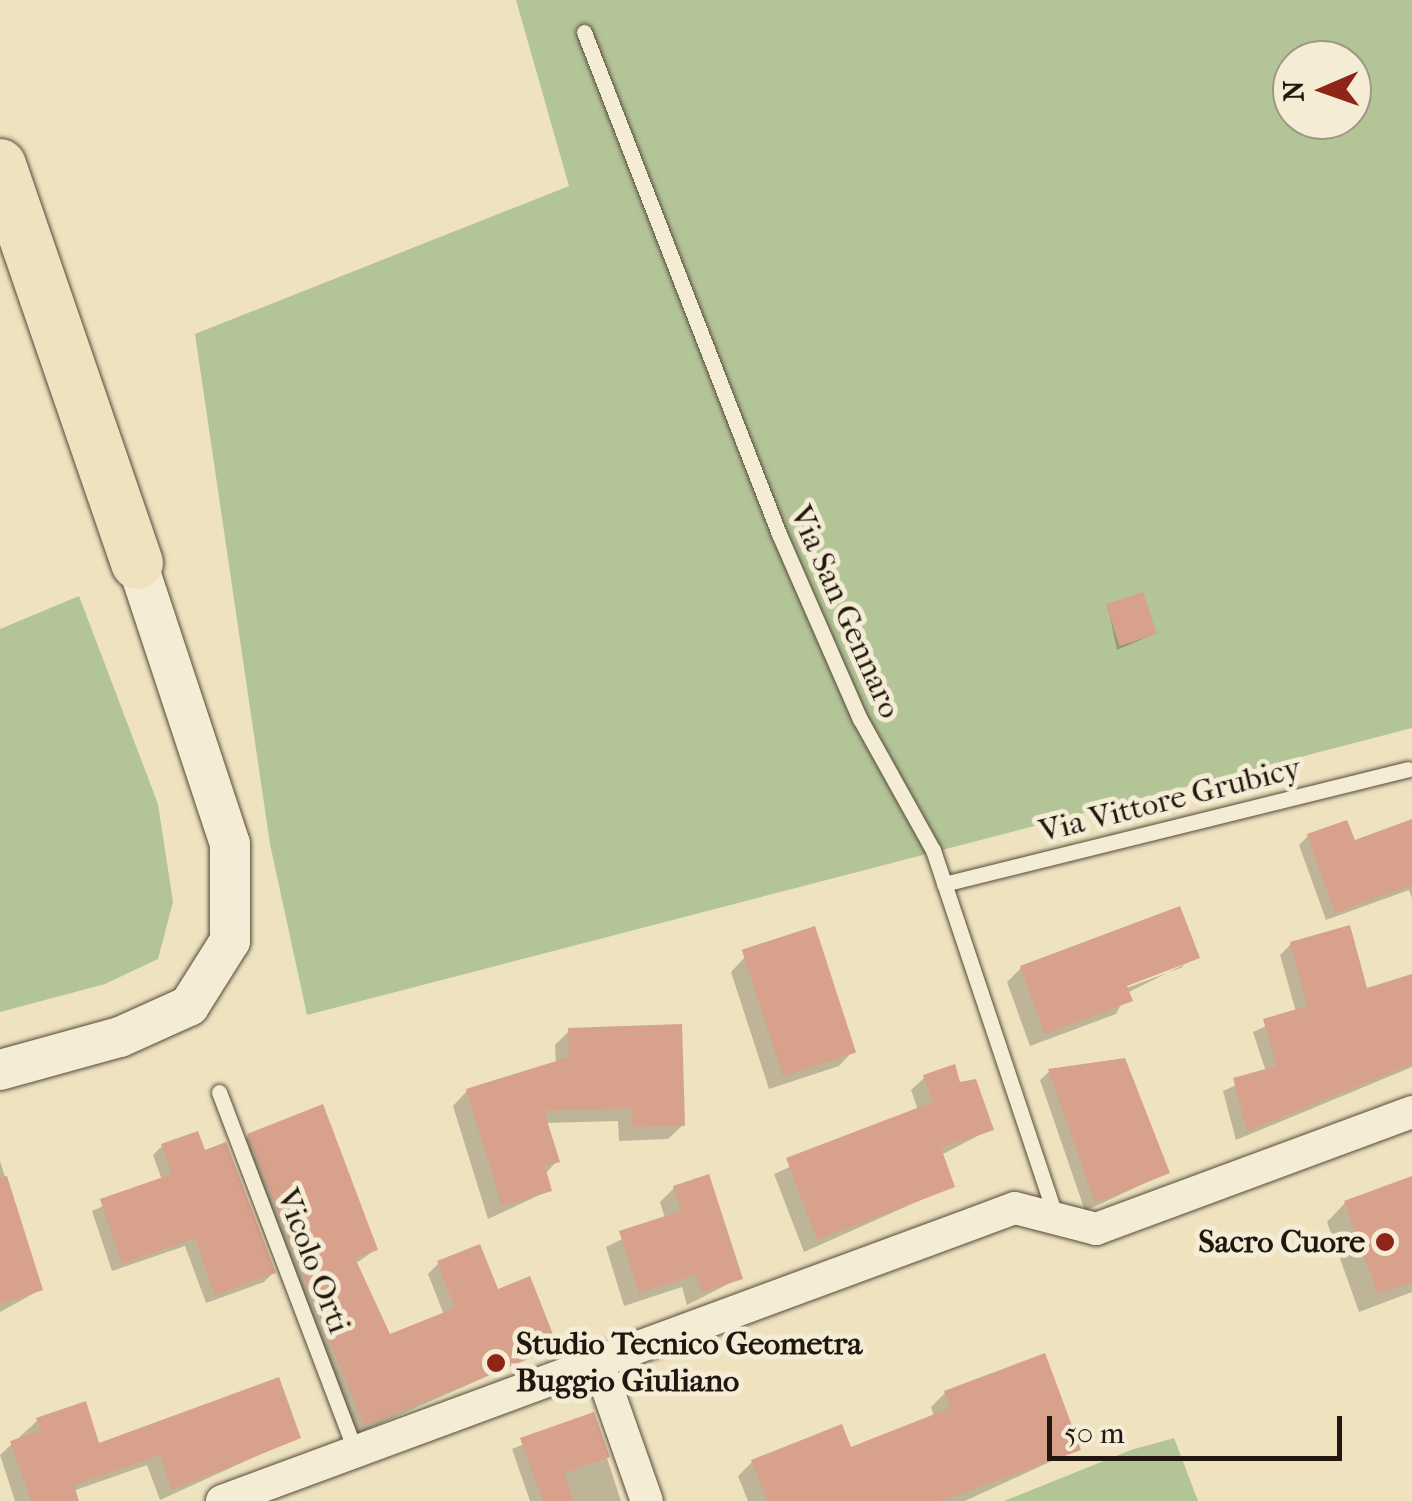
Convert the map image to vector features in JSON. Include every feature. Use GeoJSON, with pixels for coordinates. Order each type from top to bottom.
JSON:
{"type":"FeatureCollection","features":[{"type":"Feature","properties":{"kind":"highway"},"geometry":{"type":"LineString","coordinates":[[0,164],[137,563]]}},
{"type":"Feature","properties":{"kind":"street"},"geometry":{"type":"LineString","coordinates":[[0,1070],[174,1015],[208,988],[230,942],[230,844],[137,563]]}},
{"type":"Feature","properties":{"kind":"street"},"geometry":{"type":"LineString","coordinates":[[222,1501],[354,1450],[599,1366],[1015,1208],[1054,1212],[1096,1229],[1412,1112]]}},
{"type":"Feature","properties":{"kind":"street"},"geometry":{"type":"LineString","coordinates":[[599,1366],[647,1501]]}},
{"type":"Feature","properties":{"kind":"lane","name":"Via San Gennaro"},"geometry":{"type":"LineString","coordinates":[[584,32],[779,534],[944,884],[1054,1212]]}},
{"type":"Feature","properties":{"kind":"lane","name":"Via Vittore Grubicy"},"geometry":{"type":"LineString","coordinates":[[944,884],[1408,769]]}},
{"type":"Feature","properties":{"kind":"lane","name":"Vicolo Orti"},"geometry":{"type":"LineString","coordinates":[[219,1092],[354,1450]]}},
{"type":"Feature","properties":{"kind":"green space"},"geometry":{"type":"Polygon","coordinates":[[[516,0],[1412,0],[1412,728],[307,1015],[270,844],[195,334],[569,186],[516,0]]]}},
{"type":"Feature","properties":{"kind":"green space"},"geometry":{"type":"Polygon","coordinates":[[[79,596],[158,804],[173,902],[158,959],[105,984],[0,1012],[0,629],[79,596]]]}},
{"type":"Feature","properties":{"kind":"green space"},"geometry":{"type":"Polygon","coordinates":[[[1174,1438],[1198,1501],[1004,1501],[1131,1450],[1174,1438]]]}},
{"type":"Feature","properties":{"kind":"building"},"geometry":{"type":"Polygon","coordinates":[[[1143,592],[1157,634],[1120,646],[1106,604],[1143,592]]]}},
{"type":"Feature","properties":{"kind":"building"},"geometry":{"type":"Polygon","coordinates":[[[1412,819],[1412,885],[1335,913],[1307,834],[1347,820],[1355,840],[1412,819]]]}},
{"type":"Feature","properties":{"kind":"building"},"geometry":{"type":"Polygon","coordinates":[[[1180,906],[1200,958],[1127,986],[1133,1001],[1045,1034],[1020,966],[1180,906]]]}},
{"type":"Feature","properties":{"kind":"building"},"geometry":{"type":"Polygon","coordinates":[[[1350,925],[1367,988],[1412,974],[1412,1064],[1247,1131],[1233,1078],[1277,1066],[1263,1019],[1307,1006],[1290,942],[1350,925]]]}},
{"type":"Feature","properties":{"kind":"building"},"geometry":{"type":"Polygon","coordinates":[[[815,926],[856,1052],[783,1076],[742,950],[815,926]]]}},
{"type":"Feature","properties":{"kind":"building"},"geometry":{"type":"Polygon","coordinates":[[[682,1024],[685,1126],[632,1127],[632,1108],[544,1111],[560,1162],[545,1166],[552,1191],[502,1206],[466,1089],[569,1057],[568,1028],[682,1024]]]}},
{"type":"Feature","properties":{"kind":"building"},"geometry":{"type":"Polygon","coordinates":[[[1125,1058],[1170,1173],[1095,1203],[1048,1069],[1125,1058]]]}},
{"type":"Feature","properties":{"kind":"building"},"geometry":{"type":"Polygon","coordinates":[[[955,1064],[960,1082],[976,1079],[994,1130],[941,1148],[955,1187],[817,1240],[786,1158],[933,1102],[923,1075],[955,1064]]]}},
{"type":"Feature","properties":{"kind":"building"},"geometry":{"type":"Polygon","coordinates":[[[323,1104],[378,1250],[355,1258],[390,1334],[455,1308],[437,1261],[480,1244],[498,1289],[530,1276],[558,1347],[364,1426],[247,1134],[323,1104]]]}},
{"type":"Feature","properties":{"kind":"building"},"geometry":{"type":"Polygon","coordinates":[[[198,1131],[205,1150],[226,1142],[276,1273],[215,1295],[195,1238],[122,1264],[100,1199],[172,1174],[161,1144],[198,1131]]]}},
{"type":"Feature","properties":{"kind":"building"},"geometry":{"type":"Polygon","coordinates":[[[709,1174],[743,1279],[702,1292],[696,1275],[639,1293],[619,1231],[681,1211],[673,1186],[709,1174]]]}},
{"type":"Feature","properties":{"kind":"building"},"geometry":{"type":"Polygon","coordinates":[[[7,1176],[43,1290],[0,1304],[0,1177],[7,1176]]]}},
{"type":"Feature","properties":{"kind":"building","name":"Sacro Cuore"},"geometry":{"type":"Polygon","coordinates":[[[1412,1176],[1412,1282],[1378,1294],[1344,1201],[1412,1176]]]}},
{"type":"Feature","properties":{"kind":"building"},"geometry":{"type":"Polygon","coordinates":[[[1045,1353],[1081,1450],[942,1501],[767,1501],[751,1460],[842,1424],[851,1447],[950,1408],[944,1391],[1045,1353]]]}},
{"type":"Feature","properties":{"kind":"building"},"geometry":{"type":"Polygon","coordinates":[[[279,1377],[301,1438],[172,1490],[160,1455],[74,1485],[79,1501],[31,1501],[10,1441],[41,1431],[36,1418],[86,1401],[99,1443],[279,1377]]]}},
{"type":"Feature","properties":{"kind":"building"},"geometry":{"type":"Polygon","coordinates":[[[594,1412],[610,1457],[564,1473],[574,1501],[543,1501],[520,1438],[594,1412]]]}},
{"type":"Feature","properties":{"kind":"place","name":"Sacro Cuore"},"geometry":{"type":"Point","coordinates":[1385,1242]}},
{"type":"Feature","properties":{"kind":"place","name":"Studio Tecnico Geometra Buggio Giuliano"},"geometry":{"type":"Point","coordinates":[496,1363]}}]}
